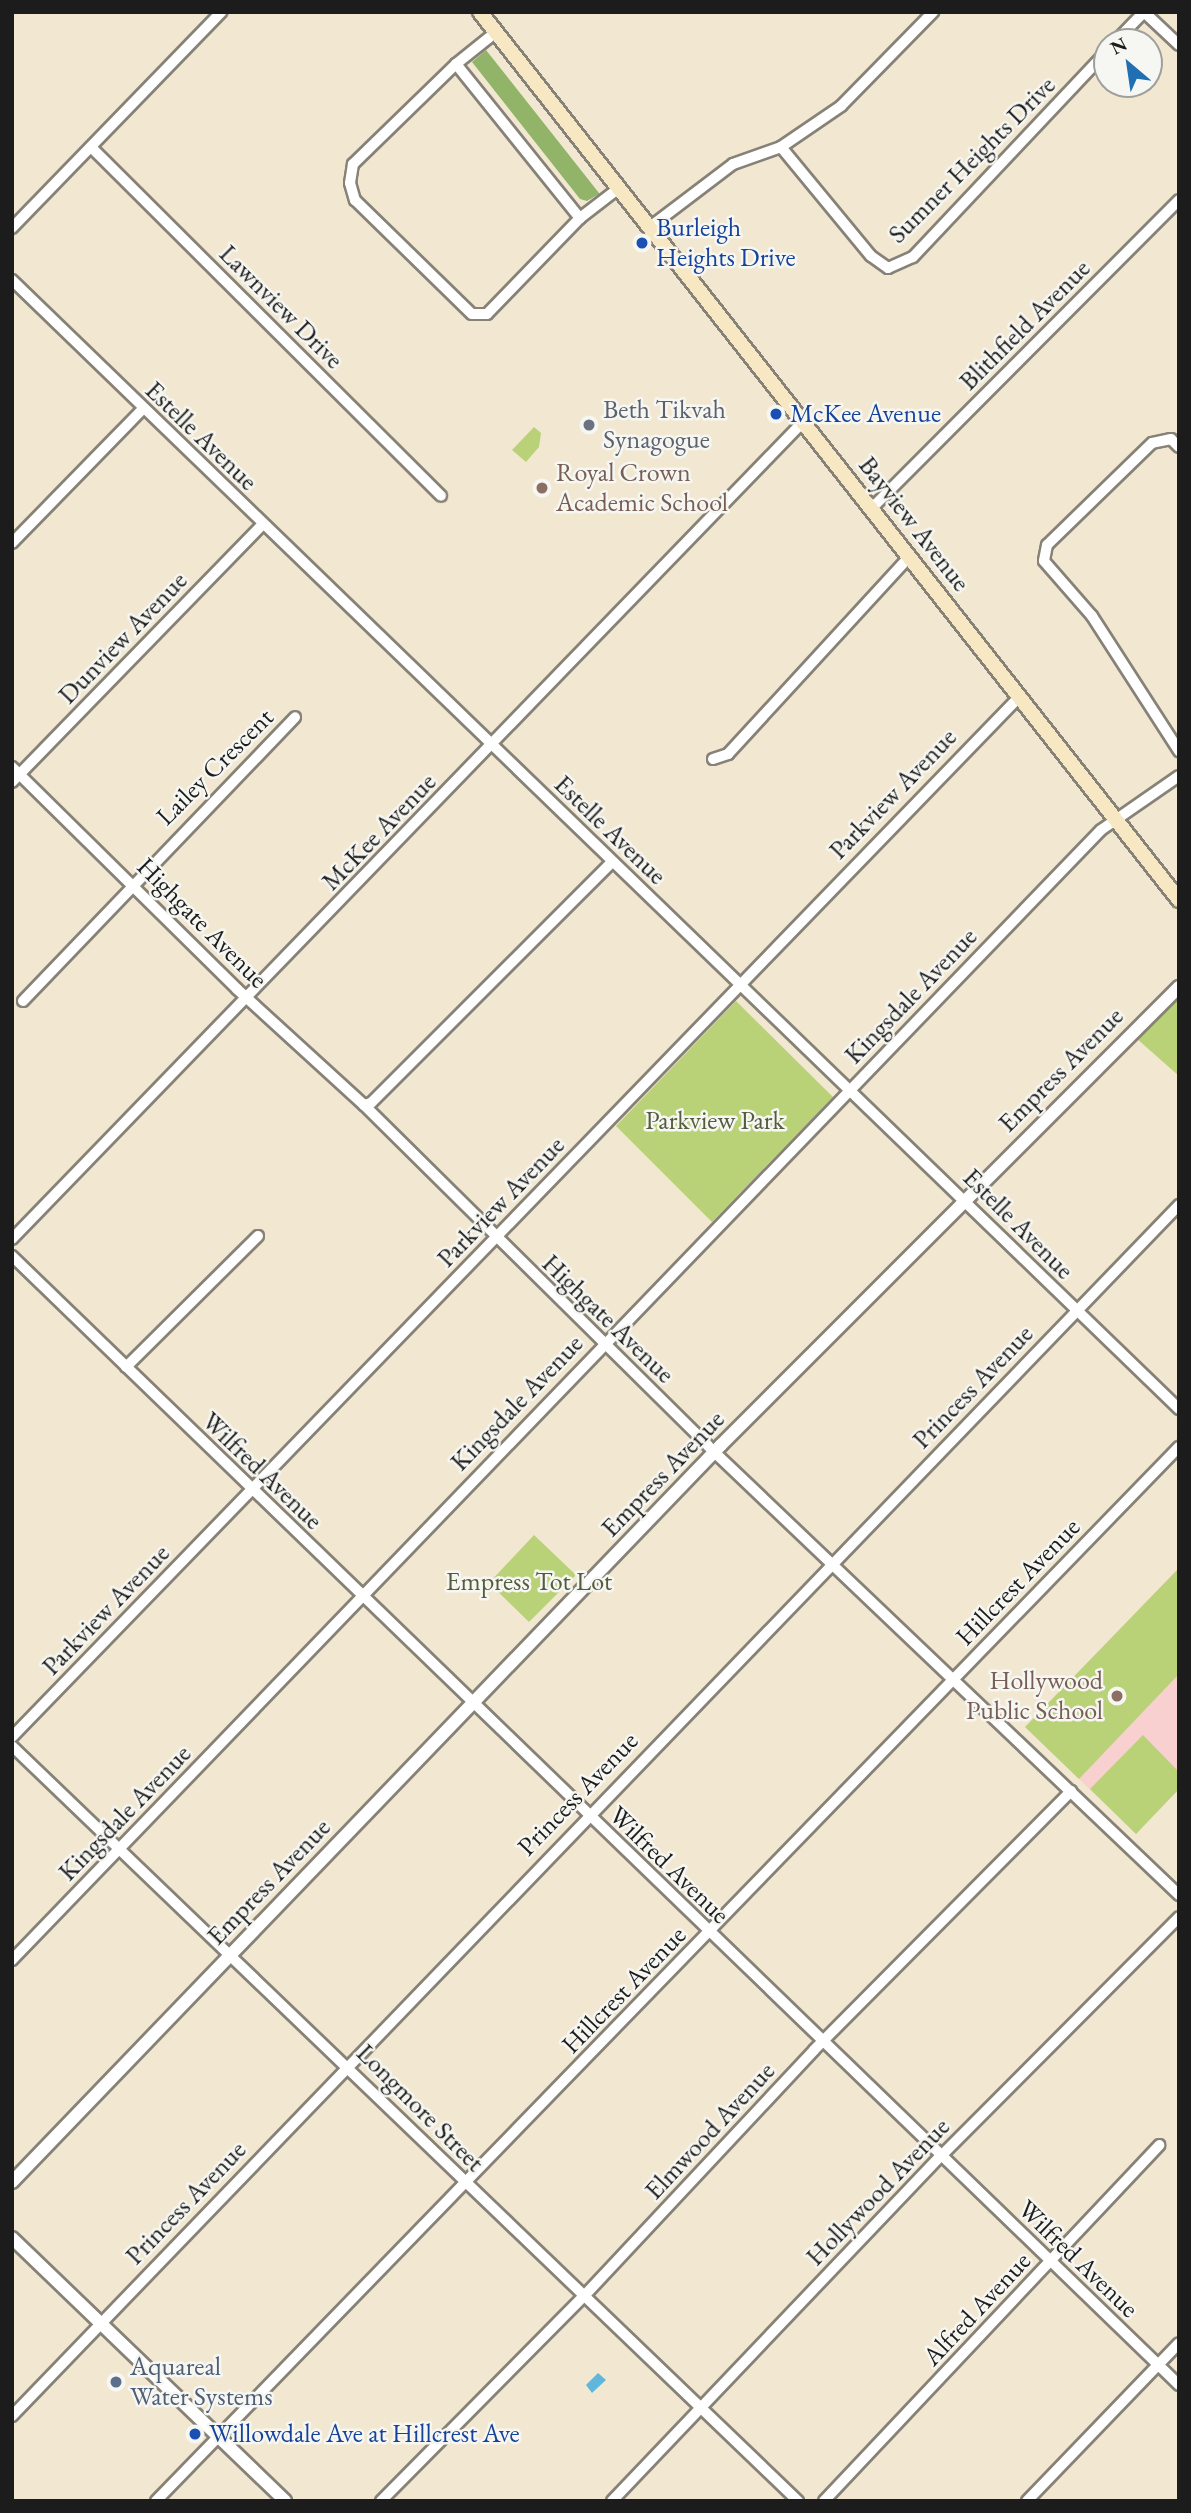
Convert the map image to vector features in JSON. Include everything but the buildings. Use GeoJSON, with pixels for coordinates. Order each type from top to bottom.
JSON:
{"type":"FeatureCollection","features":[{"type":"Feature","properties":{"kind":"main road","name":"Bayview Avenue"},"geometry":{"type":"LineString","coordinates":[[481,12],[1179,900]]}},
{"type":"Feature","properties":{"kind":"street"},"geometry":{"type":"LineString","coordinates":[[12,228],[221,12]]}},
{"type":"Feature","properties":{"kind":"street"},"geometry":{"type":"LineString","coordinates":[[650,227],[733,164],[781,147],[841,106],[933,12]]}},
{"type":"Feature","properties":{"kind":"street"},"geometry":{"type":"LineString","coordinates":[[1129,28],[1144,12],[1179,45]]}},
{"type":"Feature","properties":{"kind":"street"},"geometry":{"type":"LineString","coordinates":[[496,32],[456,64],[353,164],[350,183],[355,200],[472,314],[487,314],[501,303],[580,218],[618,188]]}},
{"type":"Feature","properties":{"kind":"street"},"geometry":{"type":"LineString","coordinates":[[456,64],[580,218]]}},
{"type":"Feature","properties":{"kind":"street","name":"Sumner Heights Drive"},"geometry":{"type":"LineString","coordinates":[[781,147],[871,256],[888,268],[913,257],[1093,66]]}},
{"type":"Feature","properties":{"kind":"street","name":"Lawnview Drive"},"geometry":{"type":"LineString","coordinates":[[91,148],[441,496]]}},
{"type":"Feature","properties":{"kind":"street","name":"Blithfield Avenue"},"geometry":{"type":"LineString","coordinates":[[872,509],[1179,200]]}},
{"type":"Feature","properties":{"kind":"street","name":"Estelle Avenue"},"geometry":{"type":"LineString","coordinates":[[12,280],[142,410],[740,986],[965,1198],[1075,1311],[1179,1409]]}},
{"type":"Feature","properties":{"kind":"street"},"geometry":{"type":"LineString","coordinates":[[12,543],[142,410]]}},
{"type":"Feature","properties":{"kind":"street","name":"McKee Avenue"},"geometry":{"type":"LineString","coordinates":[[12,1239],[803,422]]}},
{"type":"Feature","properties":{"kind":"street"},"geometry":{"type":"LineString","coordinates":[[1175,443],[1152,443],[1047,545],[1044,561],[1092,617],[1179,751]]}},
{"type":"Feature","properties":{"kind":"street","name":"Dunview Avenue"},"geometry":{"type":"LineString","coordinates":[[15,774],[263,524]]}},
{"type":"Feature","properties":{"kind":"street"},"geometry":{"type":"LineString","coordinates":[[713,759],[728,754],[909,557]]}},
{"type":"Feature","properties":{"kind":"street","name":"Parkview Avenue"},"geometry":{"type":"LineString","coordinates":[[12,1737],[1019,697]]}},
{"type":"Feature","properties":{"kind":"street","name":"Lailey Crescent"},"geometry":{"type":"LineString","coordinates":[[23,1001],[131,883],[295,717]]}},
{"type":"Feature","properties":{"kind":"street","name":"Highgate Avenue"},"geometry":{"type":"LineString","coordinates":[[15,774],[131,883],[246,998],[364,1105],[495,1238],[951,1681],[1179,1895]]}},
{"type":"Feature","properties":{"kind":"street","name":"Kingsdale Avenue"},"geometry":{"type":"LineString","coordinates":[[12,1960],[360,1596],[1114,818],[1179,776]]}},
{"type":"Feature","properties":{"kind":"street"},"geometry":{"type":"LineString","coordinates":[[364,1105],[371,1103],[612,862]]}},
{"type":"Feature","properties":{"kind":"street","name":"Empress Avenue"},"geometry":{"type":"LineString","coordinates":[[12,2182],[715,1453],[965,1198],[1179,987]]}},
{"type":"Feature","properties":{"kind":"street","name":"Princess Avenue"},"geometry":{"type":"LineString","coordinates":[[12,2416],[100,2321],[349,2067],[587,1815],[1179,1205]]}},
{"type":"Feature","properties":{"kind":"street"},"geometry":{"type":"LineString","coordinates":[[126,1367],[258,1236]]}},
{"type":"Feature","properties":{"kind":"street","name":"Wilfred Avenue"},"geometry":{"type":"LineString","coordinates":[[12,1256],[360,1596],[1179,2385]]}},
{"type":"Feature","properties":{"kind":"street","name":"Hillcrest Avenue"},"geometry":{"type":"LineString","coordinates":[[156,2501],[1179,1447]]}},
{"type":"Feature","properties":{"kind":"street","name":"Longmore Street"},"geometry":{"type":"LineString","coordinates":[[12,1746],[232,1953],[466,2184],[798,2501]]}},
{"type":"Feature","properties":{"kind":"street","name":"Elmwood Avenue"},"geometry":{"type":"LineString","coordinates":[[381,2501],[585,2295],[823,2042],[1071,1791]]}},
{"type":"Feature","properties":{"kind":"street","name":"Hollywood Avenue"},"geometry":{"type":"LineString","coordinates":[[612,2501],[940,2156],[1179,1917]]}},
{"type":"Feature","properties":{"kind":"street","name":"Alfred Avenue"},"geometry":{"type":"LineString","coordinates":[[824,2501],[1159,2145]]}},
{"type":"Feature","properties":{"kind":"street"},"geometry":{"type":"LineString","coordinates":[[12,2238],[285,2501]]}},
{"type":"Feature","properties":{"kind":"street"},"geometry":{"type":"LineString","coordinates":[[1027,2501],[1179,2343]]}},
{"type":"Feature","properties":{"kind":"shaded area","name":"Hollywood Public School"},"geometry":{"type":"Polygon","coordinates":[[[1179,1568],[1179,1789],[1136,1834],[1025,1727],[1179,1568]]]}},
{"type":"Feature","properties":{"kind":"green space"},"geometry":{"type":"Polygon","coordinates":[[[486,50],[599,194],[587,201],[580,199],[472,62],[486,50]]]}},
{"type":"Feature","properties":{"kind":"green space"},"geometry":{"type":"Polygon","coordinates":[[[534,427],[541,433],[539,447],[526,462],[512,450],[534,427]]]}},
{"type":"Feature","properties":{"kind":"green space"},"geometry":{"type":"Polygon","coordinates":[[[1179,999],[1179,1076],[1136,1038],[1179,999]]]}},
{"type":"Feature","properties":{"kind":"green space","name":"Parkview Park"},"geometry":{"type":"Polygon","coordinates":[[[736,1001],[833,1097],[712,1222],[616,1126],[736,1001]]]}},
{"type":"Feature","properties":{"kind":"green space","name":"Empress Tot Lot"},"geometry":{"type":"Polygon","coordinates":[[[534,1535],[576,1575],[529,1622],[489,1583],[534,1535]]]}},
{"type":"Feature","properties":{"kind":"green space","name":"Hollywood Public School"},"geometry":{"type":"Polygon","coordinates":[[[1179,1568],[1179,1674],[1079,1779],[1025,1727],[1179,1568]]]}},
{"type":"Feature","properties":{"kind":"green space"},"geometry":{"type":"Polygon","coordinates":[[[1143,1735],[1179,1772],[1179,1789],[1136,1834],[1090,1789],[1143,1735]]]}},
{"type":"Feature","properties":{"kind":"water"},"geometry":{"type":"Polygon","coordinates":[[[598,2373],[606,2380],[592,2393],[586,2385],[598,2373]]]}},
{"type":"Feature","properties":{"kind":"place","name":"Burleigh Heights Drive"},"geometry":{"type":"Point","coordinates":[642,243]}},
{"type":"Feature","properties":{"kind":"place","name":"McKee Avenue"},"geometry":{"type":"Point","coordinates":[776,414]}},
{"type":"Feature","properties":{"kind":"place","name":"Beth Tikvah Synagogue"},"geometry":{"type":"Point","coordinates":[589,425]}},
{"type":"Feature","properties":{"kind":"place","name":"Royal Crown Academic School"},"geometry":{"type":"Point","coordinates":[542,488]}},
{"type":"Feature","properties":{"kind":"place","name":"Hollywood Public School"},"geometry":{"type":"Point","coordinates":[1117,1696]}},
{"type":"Feature","properties":{"kind":"place","name":"Aquareal Water Systems"},"geometry":{"type":"Point","coordinates":[116,2382]}},
{"type":"Feature","properties":{"kind":"place","name":"Willowdale Ave at Hillcrest Ave"},"geometry":{"type":"Point","coordinates":[195,2434]}}]}
